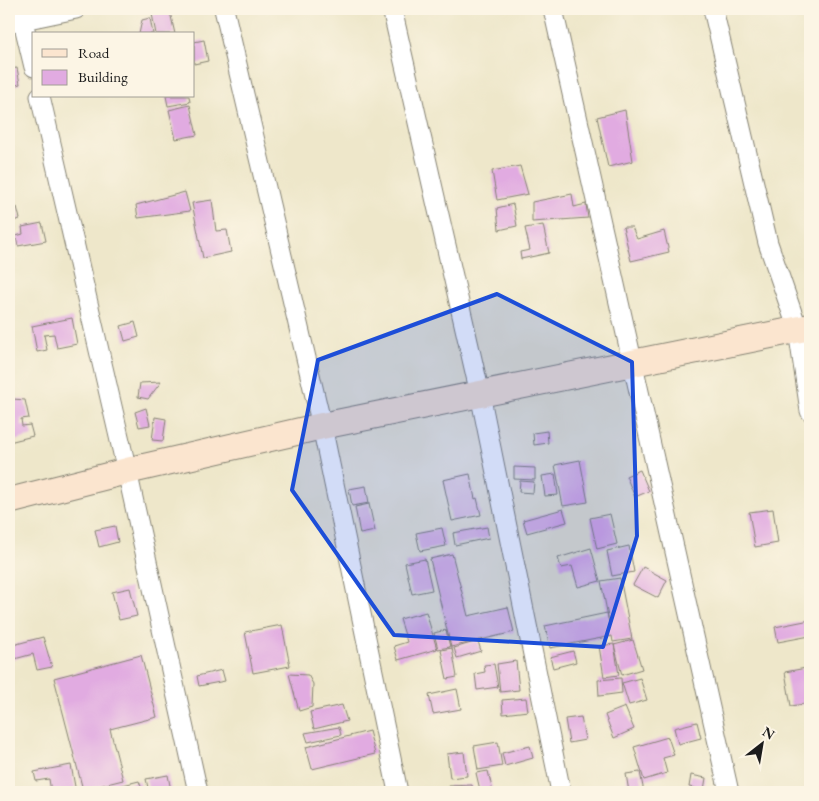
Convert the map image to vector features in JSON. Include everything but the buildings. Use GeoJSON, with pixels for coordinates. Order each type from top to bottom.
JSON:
{"type":"FeatureCollection","features":[{"type":"Feature","properties":{"kind":"street"},"geometry":{"type":"LineString","coordinates":[[32,61],[17,17],[76,9]]}},
{"type":"Feature","properties":{"kind":"street"},"geometry":{"type":"LineString","coordinates":[[224,9],[322,426],[398,792]]}},
{"type":"Feature","properties":{"kind":"street"},"geometry":{"type":"LineString","coordinates":[[392,9],[480,394],[561,792]]}},
{"type":"Feature","properties":{"kind":"street"},"geometry":{"type":"LineString","coordinates":[[553,9],[729,792]]}},
{"type":"Feature","properties":{"kind":"street"},"geometry":{"type":"LineString","coordinates":[[713,9],[768,243],[804,328],[810,411]]}},
{"type":"Feature","properties":{"kind":"street"},"geometry":{"type":"LineString","coordinates":[[40,98],[127,471],[198,792]]}},
{"type":"Feature","properties":{"kind":"street"},"geometry":{"type":"LineString","coordinates":[[9,501],[127,471],[322,426],[804,328]]}},
{"type":"Feature","properties":{"kind":"highlighted area"},"geometry":{"type":"Polygon","coordinates":[[[497,294],[632,362],[637,536],[603,647],[394,635],[292,490],[318,360],[497,294]]]}}]}
